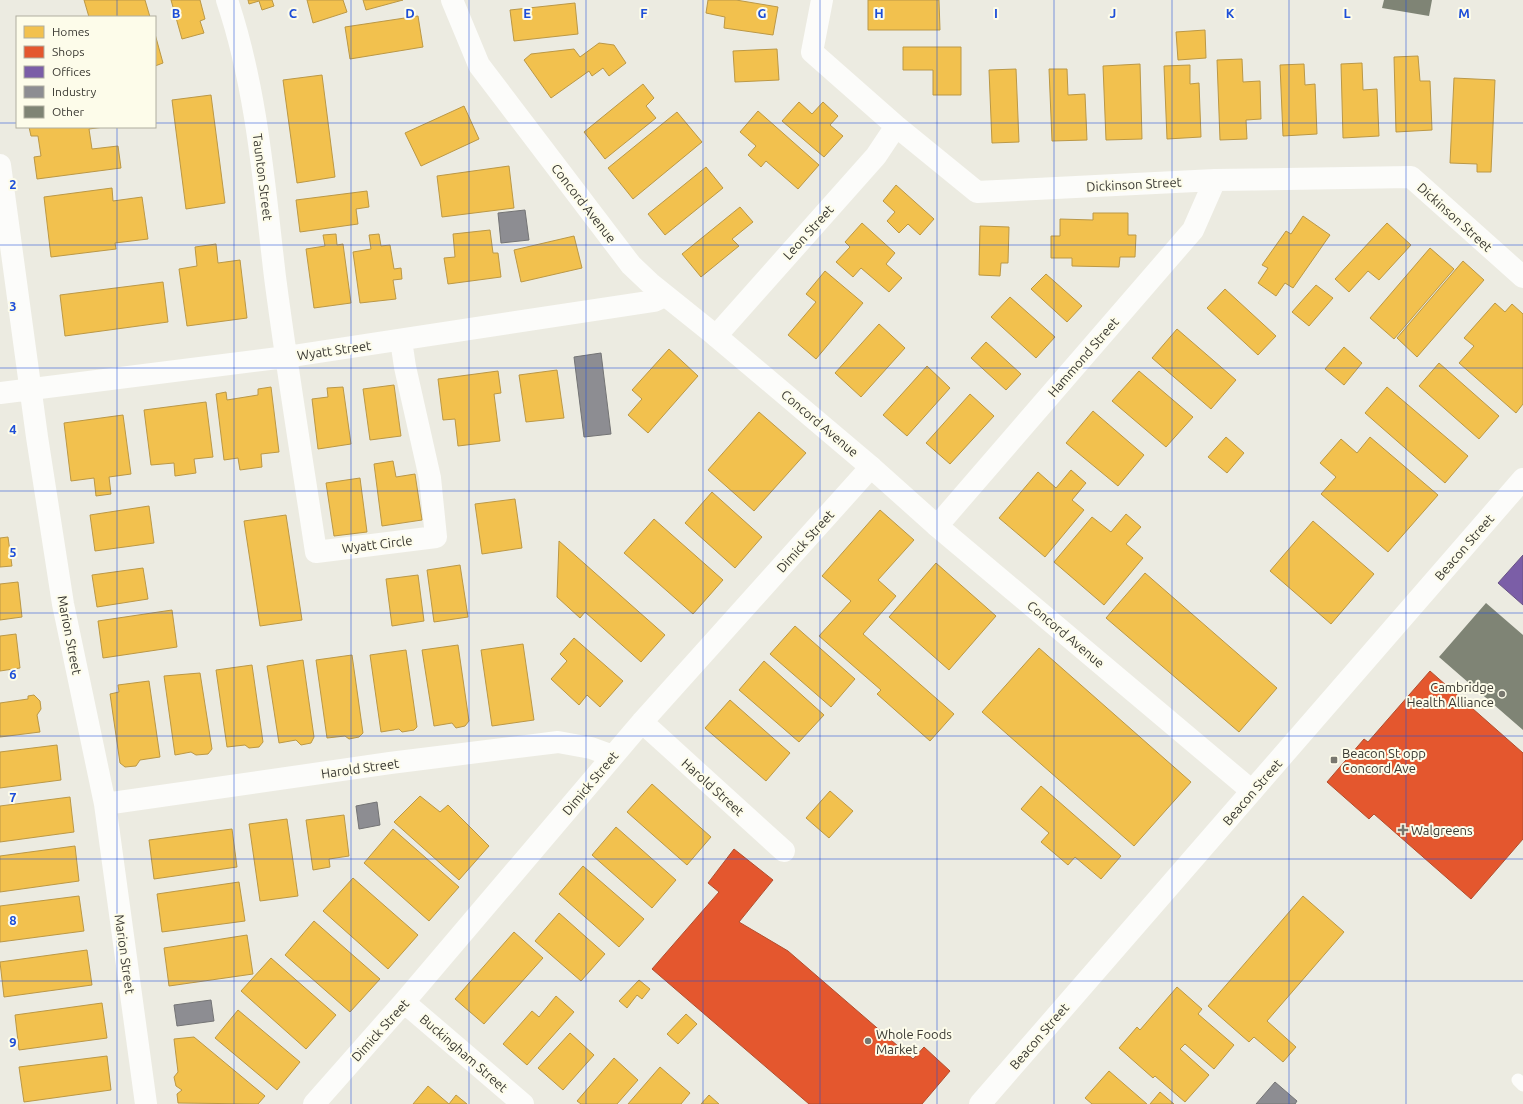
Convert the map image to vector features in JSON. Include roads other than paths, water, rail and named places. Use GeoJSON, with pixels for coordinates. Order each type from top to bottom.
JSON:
{"type":"FeatureCollection","features":[{"type":"Feature","properties":{"kind":"street","name":"Taunton Street"},"geometry":{"type":"LineString","coordinates":[[227,0],[238,34],[256,122],[286,357]]}},
{"type":"Feature","properties":{"kind":"street","name":"Concord Avenue"},"geometry":{"type":"LineString","coordinates":[[452,0],[479,65],[631,265],[665,296],[716,336],[871,467],[937,526],[1252,791]]}},
{"type":"Feature","properties":{"kind":"street","name":"Dickinson Street"},"geometry":{"type":"LineString","coordinates":[[822,0],[812,52],[896,126],[977,192],[1216,180],[1411,177],[1523,277]]}},
{"type":"Feature","properties":{"kind":"street","name":"Leon Street"},"geometry":{"type":"LineString","coordinates":[[716,336],[876,156],[896,126]]}},
{"type":"Feature","properties":{"kind":"street","name":"Marion Street"},"geometry":{"type":"LineString","coordinates":[[0,165],[30,389],[63,604],[105,804],[146,1104]]}},
{"type":"Feature","properties":{"kind":"street","name":"Hammond Street"},"geometry":{"type":"LineString","coordinates":[[937,526],[1193,230],[1216,180]]}},
{"type":"Feature","properties":{"kind":"street","name":"Wyatt Street"},"geometry":{"type":"LineString","coordinates":[[0,393],[286,357],[654,302],[665,296]]}},
{"type":"Feature","properties":{"kind":"street","name":"Wyatt Circle"},"geometry":{"type":"LineString","coordinates":[[286,357],[316,552],[436,537],[428,472],[405,367],[401,340]]}},
{"type":"Feature","properties":{"kind":"street","name":"Dimick Street"},"geometry":{"type":"LineString","coordinates":[[314,1104],[404,1002],[642,722],[871,467]]}},
{"type":"Feature","properties":{"kind":"street","name":"Beacon Street"},"geometry":{"type":"LineString","coordinates":[[980,1104],[1523,479]]}},
{"type":"Feature","properties":{"kind":"street","name":"Harold Street"},"geometry":{"type":"LineString","coordinates":[[642,722],[784,851]]}},
{"type":"Feature","properties":{"kind":"street","name":"Harold Street"},"geometry":{"type":"LineString","coordinates":[[105,804],[390,763],[558,742],[591,748],[613,756]]}},
{"type":"Feature","properties":{"kind":"street","name":"Buckingham Street"},"geometry":{"type":"LineString","coordinates":[[404,1002],[523,1104]]}},
{"type":"Feature","properties":{"kind":"place","name":"Cambridge Health Alliance"},"geometry":{"type":"Point","coordinates":[1502,694]}},
{"type":"Feature","properties":{"kind":"place","name":"Beacon St opp Concord Ave"},"geometry":{"type":"Point","coordinates":[1334,760]}},
{"type":"Feature","properties":{"kind":"place","name":"Walgreens"},"geometry":{"type":"Point","coordinates":[1403,830]}},
{"type":"Feature","properties":{"kind":"place","name":"Whole Foods Market"},"geometry":{"type":"Point","coordinates":[868,1041]}}]}
